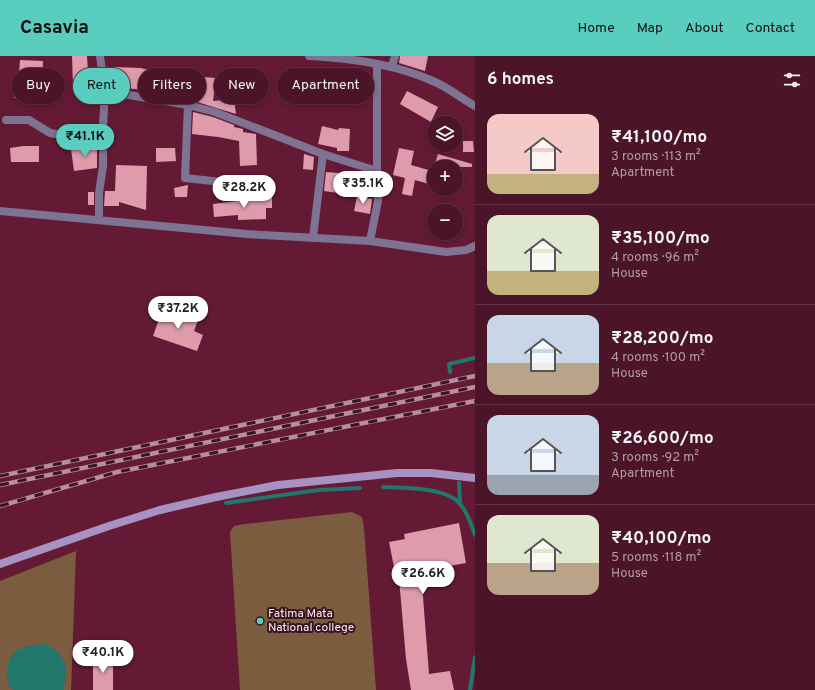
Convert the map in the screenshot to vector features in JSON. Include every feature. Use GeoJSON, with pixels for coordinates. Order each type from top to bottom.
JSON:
{"type":"FeatureCollection","features":[{"type":"Feature","properties":{"kind":"main road"},"geometry":{"type":"LineString","coordinates":[[0,564],[160,510],[251,490],[317,480],[397,473],[431,473],[475,478]]}},
{"type":"Feature","properties":{"kind":"street"},"geometry":{"type":"LineString","coordinates":[[100,56],[102,68]]}},
{"type":"Feature","properties":{"kind":"street"},"geometry":{"type":"LineString","coordinates":[[309,56],[338,58],[377,65],[392,66],[436,82],[475,106]]}},
{"type":"Feature","properties":{"kind":"street"},"geometry":{"type":"LineString","coordinates":[[392,66],[395,56]]}},
{"type":"Feature","properties":{"kind":"street"},"geometry":{"type":"LineString","coordinates":[[370,241],[378,201],[377,65]]}},
{"type":"Feature","properties":{"kind":"street"},"geometry":{"type":"LineString","coordinates":[[130,95],[188,105],[215,112],[257,127],[323,154],[377,171]]}},
{"type":"Feature","properties":{"kind":"street"},"geometry":{"type":"LineString","coordinates":[[99,219],[98,193],[103,166],[104,104]]}},
{"type":"Feature","properties":{"kind":"street"},"geometry":{"type":"LineString","coordinates":[[188,105],[185,178],[231,183]]}},
{"type":"Feature","properties":{"kind":"street"},"geometry":{"type":"LineString","coordinates":[[6,120],[29,120],[50,134],[78,138],[103,138]]}},
{"type":"Feature","properties":{"kind":"street"},"geometry":{"type":"LineString","coordinates":[[313,238],[323,154]]}},
{"type":"Feature","properties":{"kind":"street"},"geometry":{"type":"LineString","coordinates":[[0,211],[99,219],[247,234],[370,241],[446,252],[466,250],[475,246]]}},
{"type":"Feature","properties":{"kind":"shaded area"},"geometry":{"type":"Polygon","coordinates":[[[352,512],[362,517],[364,528],[376,690],[240,690],[230,532],[234,526],[245,524],[352,512]]]}},
{"type":"Feature","properties":{"kind":"shaded area"},"geometry":{"type":"Polygon","coordinates":[[[76,551],[71,690],[0,690],[0,581],[76,551]]]}},
{"type":"Feature","properties":{"kind":"shaded area"},"geometry":{"type":"Polygon","coordinates":[[[47,644],[62,658],[66,669],[63,690],[13,690],[8,684],[7,678],[10,658],[14,653],[25,647],[47,644]]]}},
{"type":"Feature","properties":{"kind":"building"},"geometry":{"type":"Polygon","coordinates":[[[72,56],[87,56],[88,68],[73,68],[73,87],[72,56]]]}},
{"type":"Feature","properties":{"kind":"building"},"geometry":{"type":"Polygon","coordinates":[[[400,56],[428,56],[425,71],[399,63],[400,56]]]}},
{"type":"Feature","properties":{"kind":"building"},"geometry":{"type":"Polygon","coordinates":[[[20,60],[43,61],[43,68],[19,68],[20,60]]]}},
{"type":"Feature","properties":{"kind":"building"},"geometry":{"type":"Polygon","coordinates":[[[115,67],[141,68],[138,68],[138,89],[130,89],[130,68],[115,67]]]}},
{"type":"Feature","properties":{"kind":"building"},"geometry":{"type":"Polygon","coordinates":[[[206,77],[214,78],[214,104],[235,104],[236,114],[204,104],[206,104],[206,77]]]}},
{"type":"Feature","properties":{"kind":"building"},"geometry":{"type":"Polygon","coordinates":[[[407,91],[438,107],[434,116],[427,116],[427,120],[400,104],[407,91]]]}},
{"type":"Feature","properties":{"kind":"building"},"geometry":{"type":"Polygon","coordinates":[[[193,112],[213,117],[234,125],[234,127],[243,129],[243,132],[256,134],[257,165],[240,166],[239,141],[192,134],[193,112]]]}},
{"type":"Feature","properties":{"kind":"building"},"geometry":{"type":"Polygon","coordinates":[[[322,126],[338,130],[339,128],[350,129],[349,151],[337,151],[337,148],[318,144],[322,126]]]}},
{"type":"Feature","properties":{"kind":"building"},"geometry":{"type":"Polygon","coordinates":[[[463,141],[473,141],[474,152],[463,152],[463,141]]]}},
{"type":"Feature","properties":{"kind":"building"},"geometry":{"type":"Polygon","coordinates":[[[39,146],[39,162],[11,162],[10,148],[39,146]]]}},
{"type":"Feature","properties":{"kind":"building"},"geometry":{"type":"Polygon","coordinates":[[[97,146],[97,168],[74,171],[71,149],[97,146]]]}},
{"type":"Feature","properties":{"kind":"building"},"geometry":{"type":"Polygon","coordinates":[[[156,148],[175,148],[176,161],[156,162],[156,148]]]}},
{"type":"Feature","properties":{"kind":"building"},"geometry":{"type":"Polygon","coordinates":[[[399,148],[414,151],[411,165],[427,170],[427,183],[415,180],[412,196],[402,194],[405,178],[393,175],[399,148]]]}},
{"type":"Feature","properties":{"kind":"building"},"geometry":{"type":"Polygon","coordinates":[[[304,154],[314,157],[313,170],[303,169],[304,154]]]}},
{"type":"Feature","properties":{"kind":"building"},"geometry":{"type":"Polygon","coordinates":[[[438,154],[458,160],[436,160],[438,154]]]}},
{"type":"Feature","properties":{"kind":"building"},"geometry":{"type":"Polygon","coordinates":[[[463,161],[472,164],[472,167],[463,167],[463,161]]]}},
{"type":"Feature","properties":{"kind":"building"},"geometry":{"type":"Polygon","coordinates":[[[116,165],[147,166],[146,210],[119,202],[119,206],[104,206],[105,191],[115,191],[116,165]]]}},
{"type":"Feature","properties":{"kind":"building"},"geometry":{"type":"Polygon","coordinates":[[[326,172],[339,173],[338,193],[324,191],[326,172]]]}},
{"type":"Feature","properties":{"kind":"building"},"geometry":{"type":"Polygon","coordinates":[[[188,185],[187,197],[175,197],[174,188],[188,185]]]}},
{"type":"Feature","properties":{"kind":"building"},"geometry":{"type":"Polygon","coordinates":[[[88,192],[94,192],[94,205],[88,205],[88,192]]]}},
{"type":"Feature","properties":{"kind":"building"},"geometry":{"type":"Polygon","coordinates":[[[357,197],[372,199],[370,214],[354,211],[357,197]]]}},
{"type":"Feature","properties":{"kind":"building"},"geometry":{"type":"Polygon","coordinates":[[[272,198],[272,208],[266,208],[266,219],[238,220],[238,215],[214,217],[213,204],[237,201],[237,199],[272,198]]]}},
{"type":"Feature","properties":{"kind":"building"},"geometry":{"type":"Polygon","coordinates":[[[163,308],[198,320],[194,331],[203,335],[197,351],[153,336],[163,308]]]}},
{"type":"Feature","properties":{"kind":"building"},"geometry":{"type":"Polygon","coordinates":[[[459,523],[466,563],[421,571],[429,674],[450,671],[454,690],[411,690],[406,659],[398,567],[394,567],[389,542],[405,539],[404,534],[459,523]]]}},
{"type":"Feature","properties":{"kind":"building"},"geometry":{"type":"Polygon","coordinates":[[[93,658],[113,658],[113,690],[93,690],[93,658]]]}},
{"type":"Feature","properties":{"kind":"waterway"},"geometry":{"type":"LineString","coordinates":[[450,372],[449,364],[475,358]]}},
{"type":"Feature","properties":{"kind":"waterway"},"geometry":{"type":"LineString","coordinates":[[459,483],[460,503]]}},
{"type":"Feature","properties":{"kind":"waterway"},"geometry":{"type":"LineString","coordinates":[[383,487],[413,488],[435,491],[454,498],[465,511],[475,535]]}},
{"type":"Feature","properties":{"kind":"waterway"},"geometry":{"type":"LineString","coordinates":[[226,503],[319,490],[360,488]]}},
{"type":"Feature","properties":{"kind":"waterway"},"geometry":{"type":"LineString","coordinates":[[470,690],[475,657]]}},
{"type":"Feature","properties":{"kind":"railway"},"geometry":{"type":"LineString","coordinates":[[0,476],[475,376]]}},
{"type":"Feature","properties":{"kind":"railway"},"geometry":{"type":"LineString","coordinates":[[0,485],[475,387]]}},
{"type":"Feature","properties":{"kind":"railway"},"geometry":{"type":"LineString","coordinates":[[0,506],[117,472],[475,401]]}},
{"type":"Feature","properties":{"kind":"place","name":"Fatima Mata National college"},"geometry":{"type":"Point","coordinates":[260,621]}}]}
